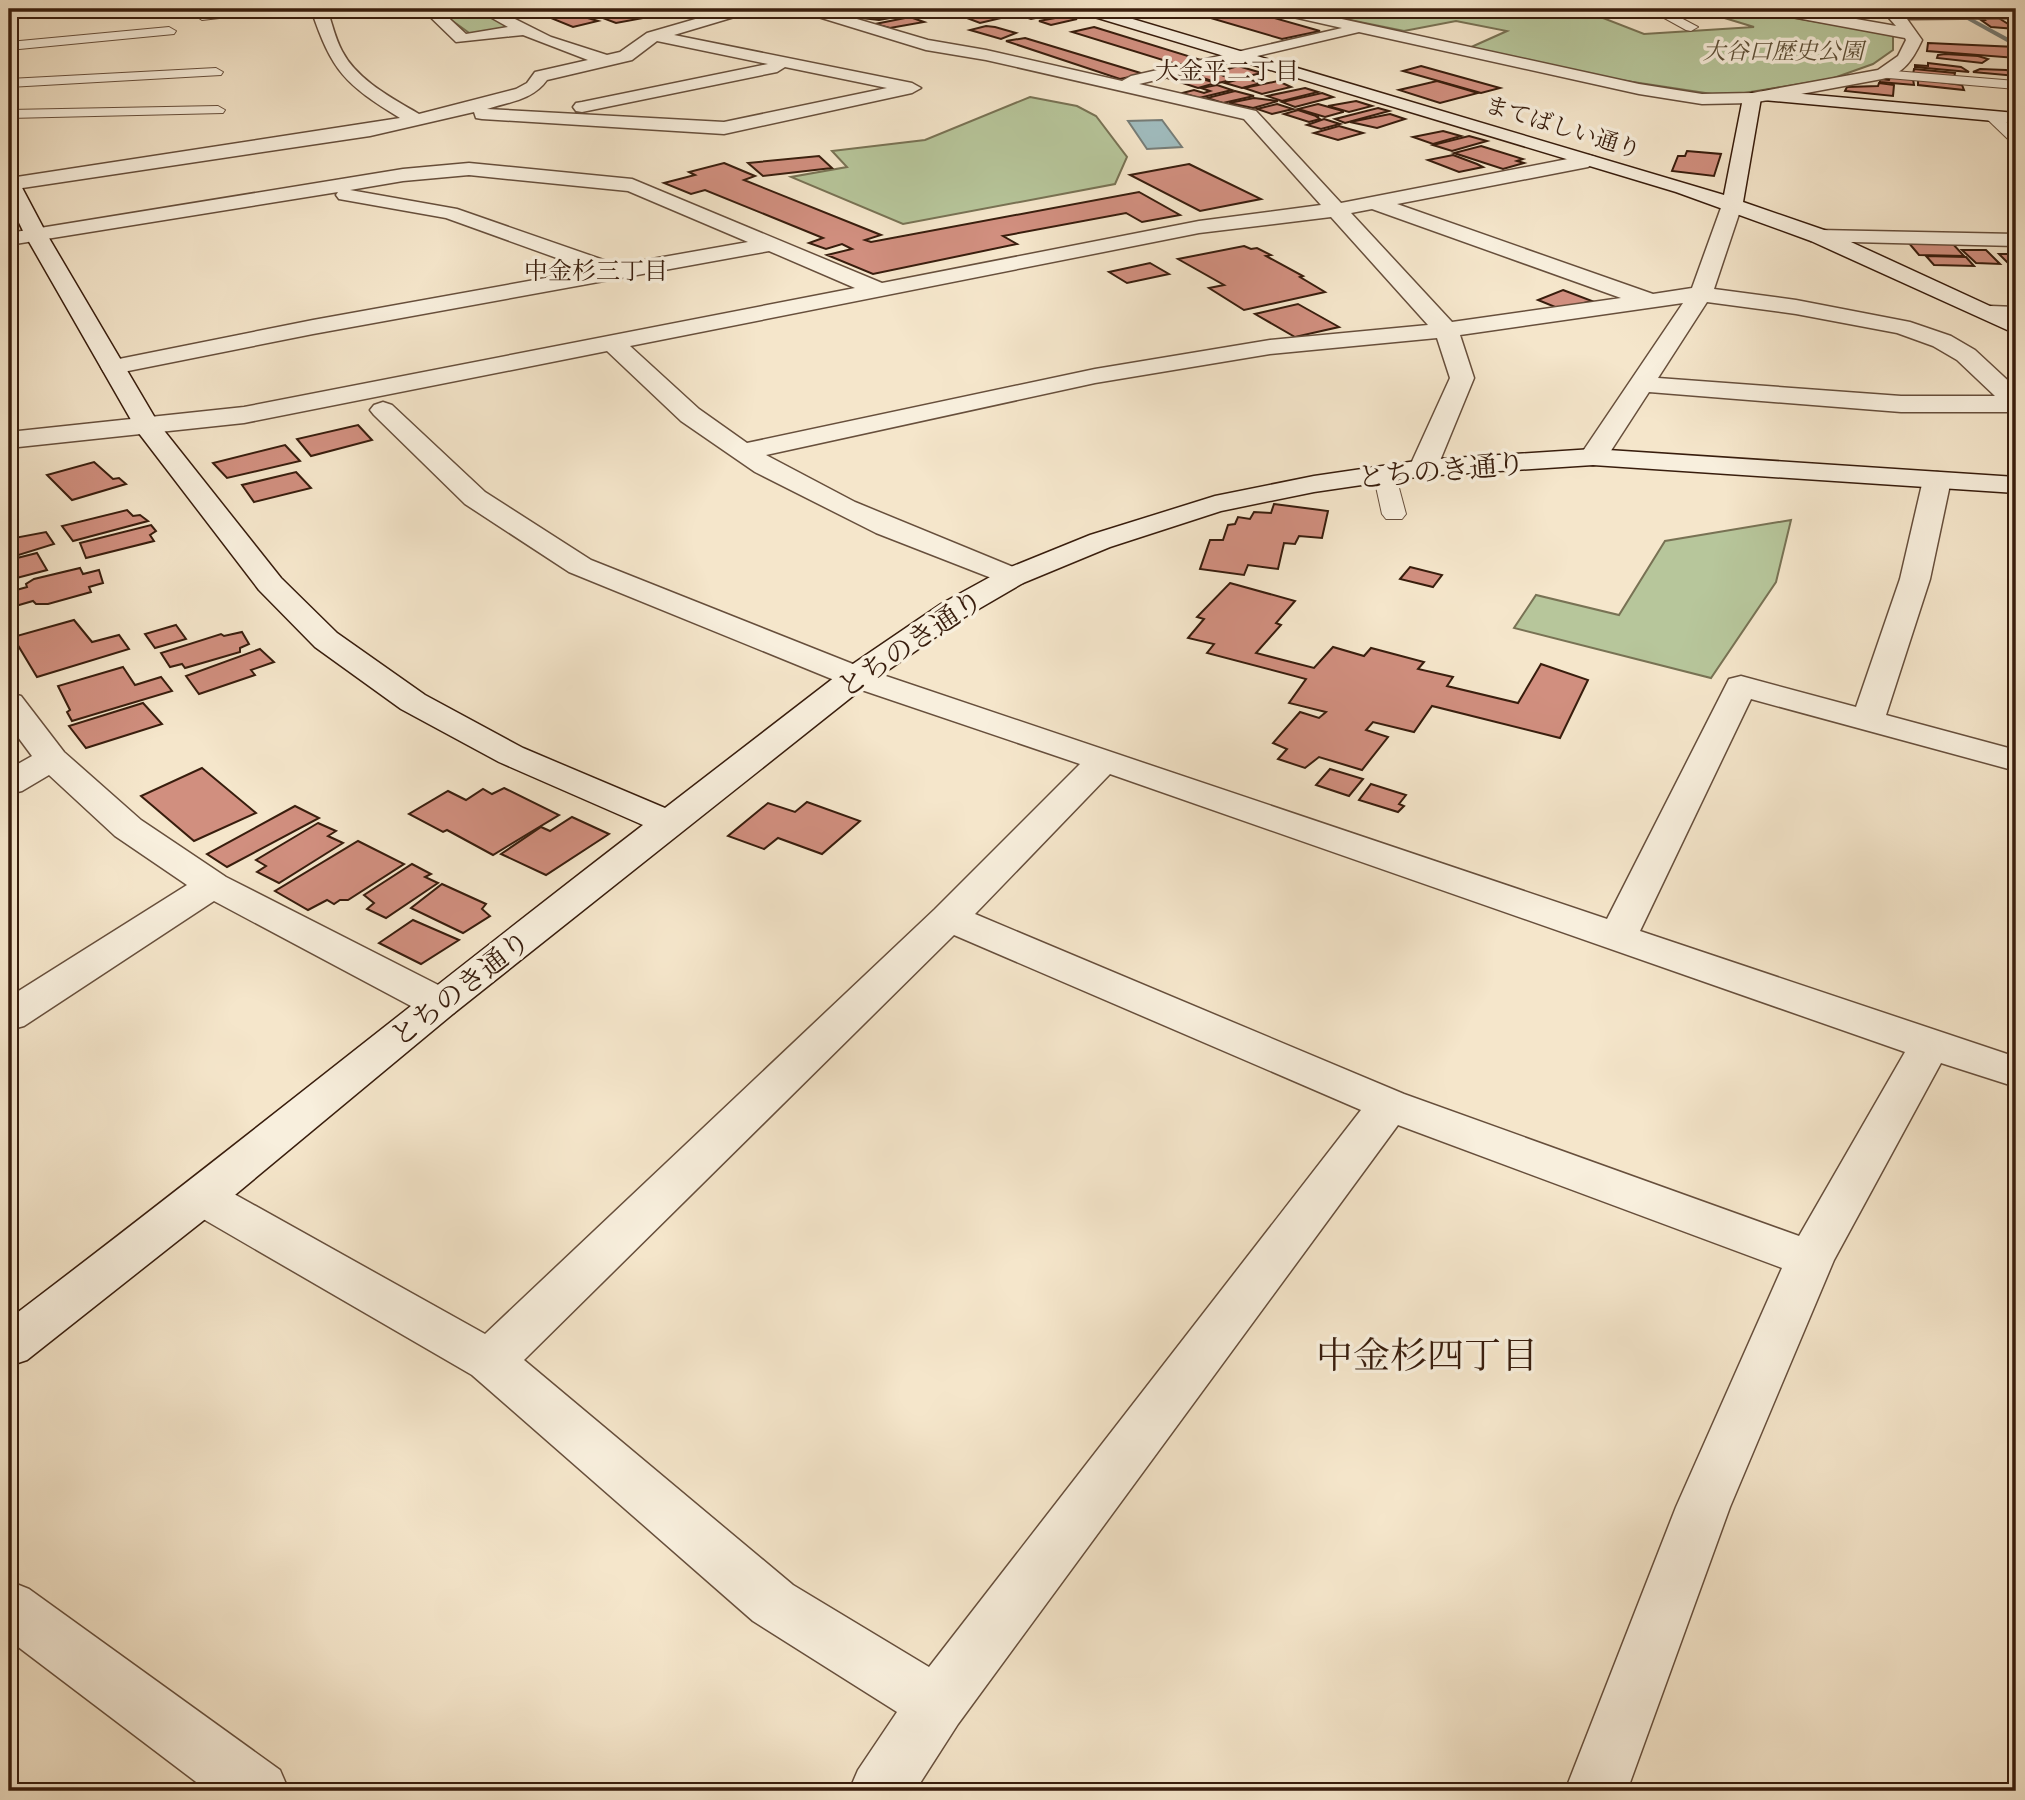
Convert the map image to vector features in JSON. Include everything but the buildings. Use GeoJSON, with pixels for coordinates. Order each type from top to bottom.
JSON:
{"type":"FeatureCollection","features":[{"type":"Feature","properties":{"kind":"street"},"geometry":{"type":"LineString","coordinates":[[319,9],[336,55],[352,74],[416,120]]}},
{"type":"Feature","properties":{"kind":"street"},"geometry":{"type":"LineString","coordinates":[[430,9],[462,39],[524,30]]}},
{"type":"Feature","properties":{"kind":"street"},"geometry":{"type":"LineString","coordinates":[[484,9],[524,30],[607,61]]}},
{"type":"Feature","properties":{"kind":"street"},"geometry":{"type":"LineString","coordinates":[[670,822],[511,755],[412,702],[326,640],[270,584],[155,436],[113,367],[22,236],[9,183],[370,130],[456,112],[522,93],[533,87],[541,76],[626,56],[653,36],[746,9]]}},
{"type":"Feature","properties":{"kind":"street"},"geometry":{"type":"LineString","coordinates":[[807,9],[926,45],[985,55],[1250,115],[1446,330],[1462,378],[1423,468]]}},
{"type":"Feature","properties":{"kind":"street","name":"まてばしい通り"},"geometry":{"type":"LineString","coordinates":[[1083,9],[1732,205],[1819,236],[1991,313],[2016,327]]}},
{"type":"Feature","properties":{"kind":"street"},"geometry":{"type":"LineString","coordinates":[[1276,9],[1639,89],[1702,99],[1760,97],[2016,118]]}},
{"type":"Feature","properties":{"kind":"street"},"geometry":{"type":"LineString","coordinates":[[1775,9],[1818,12],[1912,34]]}},
{"type":"Feature","properties":{"kind":"street"},"geometry":{"type":"LineString","coordinates":[[1892,12],[2008,11]]}},
{"type":"Feature","properties":{"kind":"street"},"geometry":{"type":"LineString","coordinates":[[1760,97],[1882,74],[1911,59],[1912,34],[1892,12]]}},
{"type":"Feature","properties":{"kind":"street"},"geometry":{"type":"LineString","coordinates":[[1118,84],[1367,28]]}},
{"type":"Feature","properties":{"kind":"street"},"geometry":{"type":"LineString","coordinates":[[456,112],[724,128],[912,88],[653,36]]}},
{"type":"Feature","properties":{"kind":"street"},"geometry":{"type":"LineString","coordinates":[[532,117],[789,65]]}},
{"type":"Feature","properties":{"kind":"street"},"geometry":{"type":"LineString","coordinates":[[1592,457],[1701,294],[1732,205],[1760,97]]}},
{"type":"Feature","properties":{"kind":"street"},"geometry":{"type":"LineString","coordinates":[[294,429],[383,410],[879,289],[1199,228],[1335,210],[1588,161]]}},
{"type":"Feature","properties":{"kind":"street"},"geometry":{"type":"LineString","coordinates":[[22,236],[433,171],[469,169],[632,185],[879,289],[904,305]]}},
{"type":"Feature","properties":{"kind":"street"},"geometry":{"type":"LineString","coordinates":[[313,190],[450,213],[616,272]]}},
{"type":"Feature","properties":{"kind":"street"},"geometry":{"type":"LineString","coordinates":[[1373,203],[1650,301]]}},
{"type":"Feature","properties":{"kind":"street"},"geometry":{"type":"LineString","coordinates":[[9,462],[155,436],[244,415],[904,305],[1294,228],[1335,210]]}},
{"type":"Feature","properties":{"kind":"street"},"geometry":{"type":"LineString","coordinates":[[1819,236],[2016,240]]}},
{"type":"Feature","properties":{"kind":"street"},"geometry":{"type":"LineString","coordinates":[[113,367],[313,327],[771,244]]}},
{"type":"Feature","properties":{"kind":"street"},"geometry":{"type":"LineString","coordinates":[[744,452],[1095,376],[1270,347],[1446,330],[1701,294],[1796,307],[1902,327],[1942,341],[1966,355],[2016,403]]}},
{"type":"Feature","properties":{"kind":"street"},"geometry":{"type":"LineString","coordinates":[[1991,313],[2016,314]]}},
{"type":"Feature","properties":{"kind":"street"},"geometry":{"type":"LineString","coordinates":[[622,351],[690,414],[744,452],[824,498],[893,531],[1012,576]]}},
{"type":"Feature","properties":{"kind":"street"},"geometry":{"type":"LineString","coordinates":[[1640,384],[1901,404],[2016,403]]}},
{"type":"Feature","properties":{"kind":"street"},"geometry":{"type":"LineString","coordinates":[[383,410],[475,498],[580,566],[856,677],[1930,1045],[2016,1072]]}},
{"type":"Feature","properties":{"kind":"street"},"geometry":{"type":"LineString","coordinates":[[9,440],[269,434]]}},
{"type":"Feature","properties":{"kind":"street","name":"とちのき通り"},"geometry":{"type":"LineString","coordinates":[[9,1346],[202,1197],[439,1003],[856,677],[952,611],[1012,576],[1100,541],[1215,504],[1314,484],[1423,468],[1592,457],[2016,485]]}},
{"type":"Feature","properties":{"kind":"street"},"geometry":{"type":"LineString","coordinates":[[1868,720],[1915,579],[1937,480]]}},
{"type":"Feature","properties":{"kind":"street"},"geometry":{"type":"LineString","coordinates":[[1618,936],[1741,687],[2016,761]]}},
{"type":"Feature","properties":{"kind":"street"},"geometry":{"type":"LineString","coordinates":[[9,704],[52,759],[128,828],[213,885],[439,1003]]}},
{"type":"Feature","properties":{"kind":"street"},"geometry":{"type":"LineString","coordinates":[[9,783],[52,759]]}},
{"type":"Feature","properties":{"kind":"street"},"geometry":{"type":"LineString","coordinates":[[490,1361],[949,918],[1104,760]]}},
{"type":"Feature","properties":{"kind":"street"},"geometry":{"type":"LineString","coordinates":[[9,1016],[213,885]]}},
{"type":"Feature","properties":{"kind":"street"},"geometry":{"type":"LineString","coordinates":[[949,918],[1389,1105],[1810,1259]]}},
{"type":"Feature","properties":{"kind":"street"},"geometry":{"type":"LineString","coordinates":[[1596,1791],[1703,1507],[1810,1259],[1930,1045]]}},
{"type":"Feature","properties":{"kind":"street"},"geometry":{"type":"LineString","coordinates":[[880,1791],[937,1704],[1389,1105]]}},
{"type":"Feature","properties":{"kind":"street"},"geometry":{"type":"LineString","coordinates":[[202,1197],[490,1361],[773,1603],[937,1704]]}},
{"type":"Feature","properties":{"kind":"street"},"geometry":{"type":"LineString","coordinates":[[9,1607],[258,1791]]}},
{"type":"Feature","properties":{"kind":"lane"},"geometry":{"type":"LineString","coordinates":[[202,16],[262,9]]}},
{"type":"Feature","properties":{"kind":"lane"},"geometry":{"type":"LineString","coordinates":[[1654,9],[1691,27]]}},
{"type":"Feature","properties":{"kind":"lane"},"geometry":{"type":"LineString","coordinates":[[9,46],[167,38],[9,58]]}},
{"type":"Feature","properties":{"kind":"lane"},"geometry":{"type":"LineString","coordinates":[[9,83],[216,72]]}},
{"type":"Feature","properties":{"kind":"lane"},"geometry":{"type":"LineString","coordinates":[[1882,74],[2016,85]]}},
{"type":"Feature","properties":{"kind":"lane"},"geometry":{"type":"LineString","coordinates":[[9,114],[218,110]]}},
{"type":"Feature","properties":{"kind":"lane"},"geometry":{"type":"LineString","coordinates":[[1992,116],[2016,139]]}},
{"type":"Feature","properties":{"kind":"lane"},"geometry":{"type":"LineString","coordinates":[[1384,473],[1394,514]]}},
{"type":"Feature","properties":{"kind":"green space"},"geometry":{"type":"Polygon","coordinates":[[[436,9],[475,9],[514,28],[472,35],[436,9]]]}},
{"type":"Feature","properties":{"kind":"green space","name":"大谷口歴史公園"},"geometry":{"type":"Polygon","coordinates":[[[1296,9],[1580,9],[1644,34],[1754,27],[1695,9],[1744,9],[1893,35],[1893,50],[1873,64],[1831,79],[1744,93],[1712,94],[1600,77],[1469,48],[1507,31],[1456,21],[1404,31],[1296,9]]]}},
{"type":"Feature","properties":{"kind":"green space"},"geometry":{"type":"Polygon","coordinates":[[[1030,97],[1077,106],[1096,116],[1127,157],[1115,184],[903,224],[791,177],[847,167],[832,151],[925,140],[1030,97]]]}},
{"type":"Feature","properties":{"kind":"green space"},"geometry":{"type":"Polygon","coordinates":[[[1791,520],[1776,582],[1711,678],[1514,628],[1536,595],[1619,615],[1665,541],[1791,520]]]}},
{"type":"Feature","properties":{"kind":"water"},"geometry":{"type":"Polygon","coordinates":[[[1162,120],[1182,147],[1147,149],[1128,121],[1162,120]]]}},
{"type":"Feature","properties":{"kind":"waterway"},"geometry":{"type":"LineString","coordinates":[[1964,16],[2016,45]]}},
{"type":"Feature","properties":{"kind":"district","name":"大金平二丁目"},"geometry":{"type":"Point","coordinates":[1227,71]}},
{"type":"Feature","properties":{"kind":"district","name":"中金杉三丁目"},"geometry":{"type":"Point","coordinates":[596,271]}},
{"type":"Feature","properties":{"kind":"district","name":"中金杉四丁目"},"geometry":{"type":"Point","coordinates":[1427,1355]}}]}
